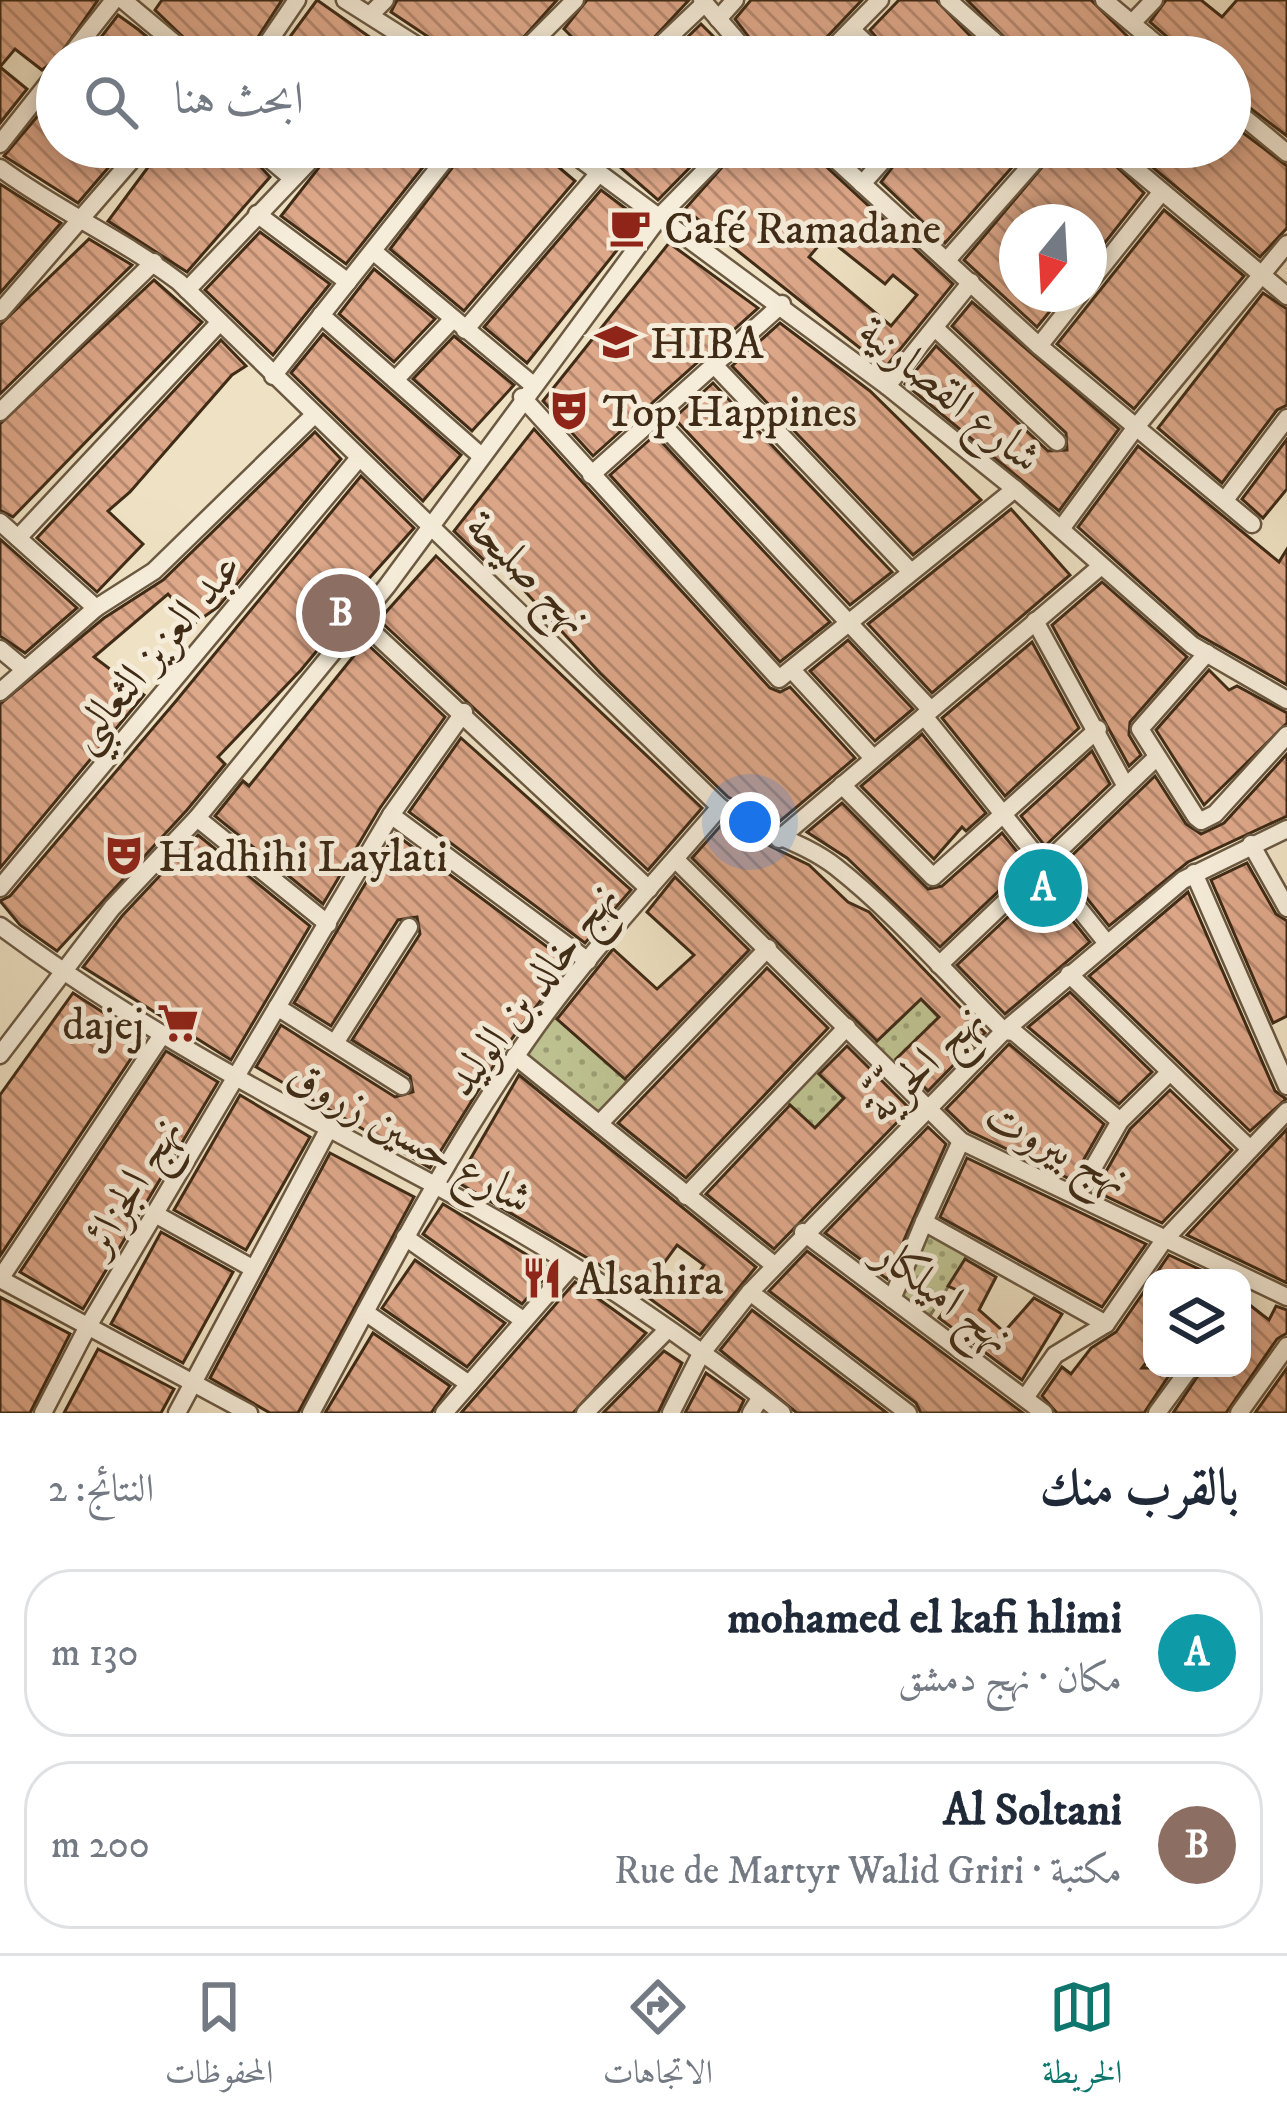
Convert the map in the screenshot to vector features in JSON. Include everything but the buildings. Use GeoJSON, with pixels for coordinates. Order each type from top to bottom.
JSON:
{"type":"FeatureCollection","features":[{"type":"Feature","properties":{"kind":"street"},"geometry":{"type":"LineString","coordinates":[[86,36],[114,0]]}},
{"type":"Feature","properties":{"kind":"street"},"geometry":{"type":"LineString","coordinates":[[124,0],[166,36]]}},
{"type":"Feature","properties":{"kind":"street"},"geometry":{"type":"LineString","coordinates":[[272,36],[297,0]]}},
{"type":"Feature","properties":{"kind":"street"},"geometry":{"type":"LineString","coordinates":[[345,0],[400,36]]}},
{"type":"Feature","properties":{"kind":"street"},"geometry":{"type":"LineString","coordinates":[[371,14],[386,0]]}},
{"type":"Feature","properties":{"kind":"street"},"geometry":{"type":"LineString","coordinates":[[539,36],[575,0]]}},
{"type":"Feature","properties":{"kind":"street"},"geometry":{"type":"LineString","coordinates":[[718,19],[735,0]]}},
{"type":"Feature","properties":{"kind":"street"},"geometry":{"type":"LineString","coordinates":[[846,36],[880,0]]}},
{"type":"Feature","properties":{"kind":"street"},"geometry":{"type":"LineString","coordinates":[[948,0],[988,36]]}},
{"type":"Feature","properties":{"kind":"street"},"geometry":{"type":"LineString","coordinates":[[1104,0],[1147,36]]}},
{"type":"Feature","properties":{"kind":"street"},"geometry":{"type":"LineString","coordinates":[[1132,23],[1154,0]]}},
{"type":"Feature","properties":{"kind":"street"},"geometry":{"type":"LineString","coordinates":[[669,36],[704,2],[733,36]]}},
{"type":"Feature","properties":{"kind":"street"},"geometry":{"type":"LineString","coordinates":[[852,30],[858,36]]}},
{"type":"Feature","properties":{"kind":"street"},"geometry":{"type":"LineString","coordinates":[[0,144],[36,99]]}},
{"type":"Feature","properties":{"kind":"street"},"geometry":{"type":"LineString","coordinates":[[1251,124],[1287,154]]}},
{"type":"Feature","properties":{"kind":"street","name":"نهج صليحة"},"geometry":{"type":"LineString","coordinates":[[0,168],[82,222],[111,232],[187,290],[720,807],[836,867],[1004,1030],[1014,1032],[1120,1121]]}},
{"type":"Feature","properties":{"kind":"street"},"geometry":{"type":"LineString","coordinates":[[0,312],[126,168]]}},
{"type":"Feature","properties":{"kind":"street"},"geometry":{"type":"LineString","coordinates":[[280,168],[292,178]]}},
{"type":"Feature","properties":{"kind":"street"},"geometry":{"type":"LineString","coordinates":[[187,290],[302,168]]}},
{"type":"Feature","properties":{"kind":"street"},"geometry":{"type":"LineString","coordinates":[[273,376],[438,168]]}},
{"type":"Feature","properties":{"kind":"street","name":"شارع القصارنية"},"geometry":{"type":"LineString","coordinates":[[592,168],[782,304],[886,386],[1207,653],[1287,700]]}},
{"type":"Feature","properties":{"kind":"street"},"geometry":{"type":"LineString","coordinates":[[0,1054],[61,972],[360,620],[433,528],[480,455],[661,215],[707,168]]}},
{"type":"Feature","properties":{"kind":"street"},"geometry":{"type":"LineString","coordinates":[[845,168],[1039,346],[1252,524]]}},
{"type":"Feature","properties":{"kind":"street"},"geometry":{"type":"LineString","coordinates":[[862,184],[876,168]]}},
{"type":"Feature","properties":{"kind":"street"},"geometry":{"type":"LineString","coordinates":[[948,259],[1028,168]]}},
{"type":"Feature","properties":{"kind":"street"},"geometry":{"type":"LineString","coordinates":[[1132,168],[1287,296]]}},
{"type":"Feature","properties":{"kind":"street"},"geometry":{"type":"LineString","coordinates":[[395,380],[459,325],[599,173]]}},
{"type":"Feature","properties":{"kind":"street"},"geometry":{"type":"LineString","coordinates":[[1107,260],[1160,194]]}},
{"type":"Feature","properties":{"kind":"street"},"geometry":{"type":"LineString","coordinates":[[257,214],[348,282]]}},
{"type":"Feature","properties":{"kind":"street"},"geometry":{"type":"LineString","coordinates":[[1060,529],[1136,427],[1287,244]]}},
{"type":"Feature","properties":{"kind":"street"},"geometry":{"type":"LineString","coordinates":[[373,251],[527,391],[591,475],[775,676],[792,670],[1015,489]]}},
{"type":"Feature","properties":{"kind":"street"},"geometry":{"type":"LineString","coordinates":[[0,412],[154,262]]}},
{"type":"Feature","properties":{"kind":"street"},"geometry":{"type":"LineString","coordinates":[[886,386],[970,282]]}},
{"type":"Feature","properties":{"kind":"street"},"geometry":{"type":"LineString","coordinates":[[591,475],[782,304]]}},
{"type":"Feature","properties":{"kind":"street"},"geometry":{"type":"LineString","coordinates":[[1039,346],[1066,312]]}},
{"type":"Feature","properties":{"kind":"street"},"geometry":{"type":"LineString","coordinates":[[321,315],[480,455]]}},
{"type":"Feature","properties":{"kind":"street"},"geometry":{"type":"LineString","coordinates":[[18,538],[220,322]]}},
{"type":"Feature","properties":{"kind":"street"},"geometry":{"type":"LineString","coordinates":[[935,328],[1057,442]]}},
{"type":"Feature","properties":{"kind":"street"},"geometry":{"type":"LineString","coordinates":[[715,366],[911,572]]}},
{"type":"Feature","properties":{"kind":"street"},"geometry":{"type":"LineString","coordinates":[[0,692],[96,608],[154,571],[314,415]]}},
{"type":"Feature","properties":{"kind":"street"},"geometry":{"type":"LineString","coordinates":[[656,418],[927,712],[1106,941]]}},
{"type":"Feature","properties":{"kind":"street"},"geometry":{"type":"LineString","coordinates":[[1225,500],[1287,418]]}},
{"type":"Feature","properties":{"kind":"street","name":"عبد العزيز الثعالبي"},"geometry":{"type":"LineString","coordinates":[[0,887],[359,458]]}},
{"type":"Feature","properties":{"kind":"street"},"geometry":{"type":"LineString","coordinates":[[0,522],[96,608]]}},
{"type":"Feature","properties":{"kind":"street"},"geometry":{"type":"LineString","coordinates":[[778,839],[1100,567]]}},
{"type":"Feature","properties":{"kind":"street"},"geometry":{"type":"LineString","coordinates":[[360,620],[649,889]]}},
{"type":"Feature","properties":{"kind":"street"},"geometry":{"type":"LineString","coordinates":[[1035,621],[1124,783]]}},
{"type":"Feature","properties":{"kind":"street"},"geometry":{"type":"LineString","coordinates":[[0,649],[24,669]]}},
{"type":"Feature","properties":{"kind":"street"},"geometry":{"type":"LineString","coordinates":[[1207,653],[1141,724],[1157,757],[1201,821],[1229,800],[1287,735]]}},
{"type":"Feature","properties":{"kind":"street"},"geometry":{"type":"LineString","coordinates":[[792,670],[873,758]]}},
{"type":"Feature","properties":{"kind":"street","name":"نهج الجزائر"},"geometry":{"type":"LineString","coordinates":[[43,1413],[87,1328],[391,814],[464,712]]}},
{"type":"Feature","properties":{"kind":"street"},"geometry":{"type":"LineString","coordinates":[[842,784],[928,876],[938,875],[1098,729]]}},
{"type":"Feature","properties":{"kind":"street"},"geometry":{"type":"LineString","coordinates":[[939,965],[1124,783],[1157,757]]}},
{"type":"Feature","properties":{"kind":"street","name":"نهج خالد بن الوليد"},"geometry":{"type":"LineString","coordinates":[[311,1413],[434,1184],[515,1056],[588,961],[720,807]]}},
{"type":"Feature","properties":{"kind":"street"},"geometry":{"type":"LineString","coordinates":[[391,814],[588,961]]}},
{"type":"Feature","properties":{"kind":"street"},"geometry":{"type":"LineString","coordinates":[[196,818],[328,924]]}},
{"type":"Feature","properties":{"kind":"street","name":"نهج الحرّيّة"},"geometry":{"type":"LineString","coordinates":[[671,1413],[701,1354],[774,1264],[1004,1030],[1106,941],[1194,873],[1287,829]]}},
{"type":"Feature","properties":{"kind":"street"},"geometry":{"type":"LineString","coordinates":[[1251,844],[1287,908]]}},
{"type":"Feature","properties":{"kind":"street","name":"نهج بيروت"},"geometry":{"type":"LineString","coordinates":[[675,859],[961,1141],[1164,1240],[1213,1269]]}},
{"type":"Feature","properties":{"kind":"street"},"geometry":{"type":"LineString","coordinates":[[1194,873],[1287,1086]]}},
{"type":"Feature","properties":{"kind":"street","name":"شارع حسين زروق"},"geometry":{"type":"LineString","coordinates":[[0,926],[61,972],[162,1035],[327,1132],[434,1184],[668,1329],[756,1405],[782,1413]]}},
{"type":"Feature","properties":{"kind":"street"},"geometry":{"type":"LineString","coordinates":[[335,1043],[409,927]]}},
{"type":"Feature","properties":{"kind":"street"},"geometry":{"type":"LineString","coordinates":[[599,1124],[768,948]]}},
{"type":"Feature","properties":{"kind":"street"},"geometry":{"type":"LineString","coordinates":[[1069,974],[1249,1148]]}},
{"type":"Feature","properties":{"kind":"street"},"geometry":{"type":"LineString","coordinates":[[277,1007],[402,1086]]}},
{"type":"Feature","properties":{"kind":"street"},"geometry":{"type":"LineString","coordinates":[[686,1196],[847,1027]]}},
{"type":"Feature","properties":{"kind":"street"},"geometry":{"type":"LineString","coordinates":[[1267,1040],[1287,1029]]}},
{"type":"Feature","properties":{"kind":"street"},"geometry":{"type":"LineString","coordinates":[[162,1035],[0,1279],[249,1413]]}},
{"type":"Feature","properties":{"kind":"street"},"geometry":{"type":"LineString","coordinates":[[515,1056],[774,1264]]}},
{"type":"Feature","properties":{"kind":"street"},"geometry":{"type":"LineString","coordinates":[[1077,1196],[1120,1121],[1170,1072]]}},
{"type":"Feature","properties":{"kind":"street"},"geometry":{"type":"LineString","coordinates":[[1025,1398],[1055,1355],[1106,1324],[1164,1240],[1287,1111]]}},
{"type":"Feature","properties":{"kind":"street"},"geometry":{"type":"LineString","coordinates":[[177,1413],[327,1132]]}},
{"type":"Feature","properties":{"kind":"street"},"geometry":{"type":"LineString","coordinates":[[892,1299],[961,1141]]}},
{"type":"Feature","properties":{"kind":"street"},"geometry":{"type":"LineString","coordinates":[[155,1214],[252,1268]]}},
{"type":"Feature","properties":{"kind":"street"},"geometry":{"type":"LineString","coordinates":[[924,1222],[1106,1324]]}},
{"type":"Feature","properties":{"kind":"street","name":"نهج اميلكار"},"geometry":{"type":"LineString","coordinates":[[802,1232],[1043,1413]]}},
{"type":"Feature","properties":{"kind":"street"},"geometry":{"type":"LineString","coordinates":[[404,1237],[523,1319]]}},
{"type":"Feature","properties":{"kind":"street"},"geometry":{"type":"LineString","coordinates":[[444,1413],[570,1268]]}},
{"type":"Feature","properties":{"kind":"street","name":"نهج بيروت"},"geometry":{"type":"LineString","coordinates":[[1251,1290],[1287,1298]]}},
{"type":"Feature","properties":{"kind":"street"},"geometry":{"type":"LineString","coordinates":[[750,1292],[908,1413]]}},
{"type":"Feature","properties":{"kind":"street"},"geometry":{"type":"LineString","coordinates":[[365,1312],[469,1384]]}},
{"type":"Feature","properties":{"kind":"street"},"geometry":{"type":"LineString","coordinates":[[585,1413],[668,1329]]}},
{"type":"Feature","properties":{"kind":"street"},"geometry":{"type":"LineString","coordinates":[[1239,1413],[1287,1346]]}},
{"type":"Feature","properties":{"kind":"street"},"geometry":{"type":"LineString","coordinates":[[1156,1413],[1183,1377]]}},
{"type":"Feature","properties":{"kind":"green space"},"geometry":{"type":"Polygon","coordinates":[[[921,999],[939,1018],[892,1064],[873,1045],[921,999]]]}},
{"type":"Feature","properties":{"kind":"green space"},"geometry":{"type":"Polygon","coordinates":[[[555,1017],[627,1081],[597,1116],[523,1054],[555,1017]]]}},
{"type":"Feature","properties":{"kind":"green space"},"geometry":{"type":"Polygon","coordinates":[[[816,1071],[844,1098],[815,1128],[786,1101],[816,1071]]]}},
{"type":"Feature","properties":{"kind":"green space"},"geometry":{"type":"Polygon","coordinates":[[[924,1231],[968,1255],[928,1319],[898,1298],[924,1231]]]}},
{"type":"Feature","properties":{"kind":"place","name":"Café Ramadane"},"geometry":{"type":"Point","coordinates":[630,227]}},
{"type":"Feature","properties":{"kind":"place","name":"HIBA"},"geometry":{"type":"Point","coordinates":[616,342]}},
{"type":"Feature","properties":{"kind":"place","name":"Top Happines"},"geometry":{"type":"Point","coordinates":[569,410]}},
{"type":"Feature","properties":{"kind":"place","name":"Al Soltani"},"geometry":{"type":"Point","coordinates":[341,613]}},
{"type":"Feature","properties":{"kind":"place","name":"Hadhihi Laylati"},"geometry":{"type":"Point","coordinates":[124,855]}},
{"type":"Feature","properties":{"kind":"place","name":"mohamed el kafi hlimi"},"geometry":{"type":"Point","coordinates":[1043,888]}},
{"type":"Feature","properties":{"kind":"place","name":"dajej"},"geometry":{"type":"Point","coordinates":[178,1023]}},
{"type":"Feature","properties":{"kind":"place","name":"Alsahira"},"geometry":{"type":"Point","coordinates":[542,1278]}}]}
